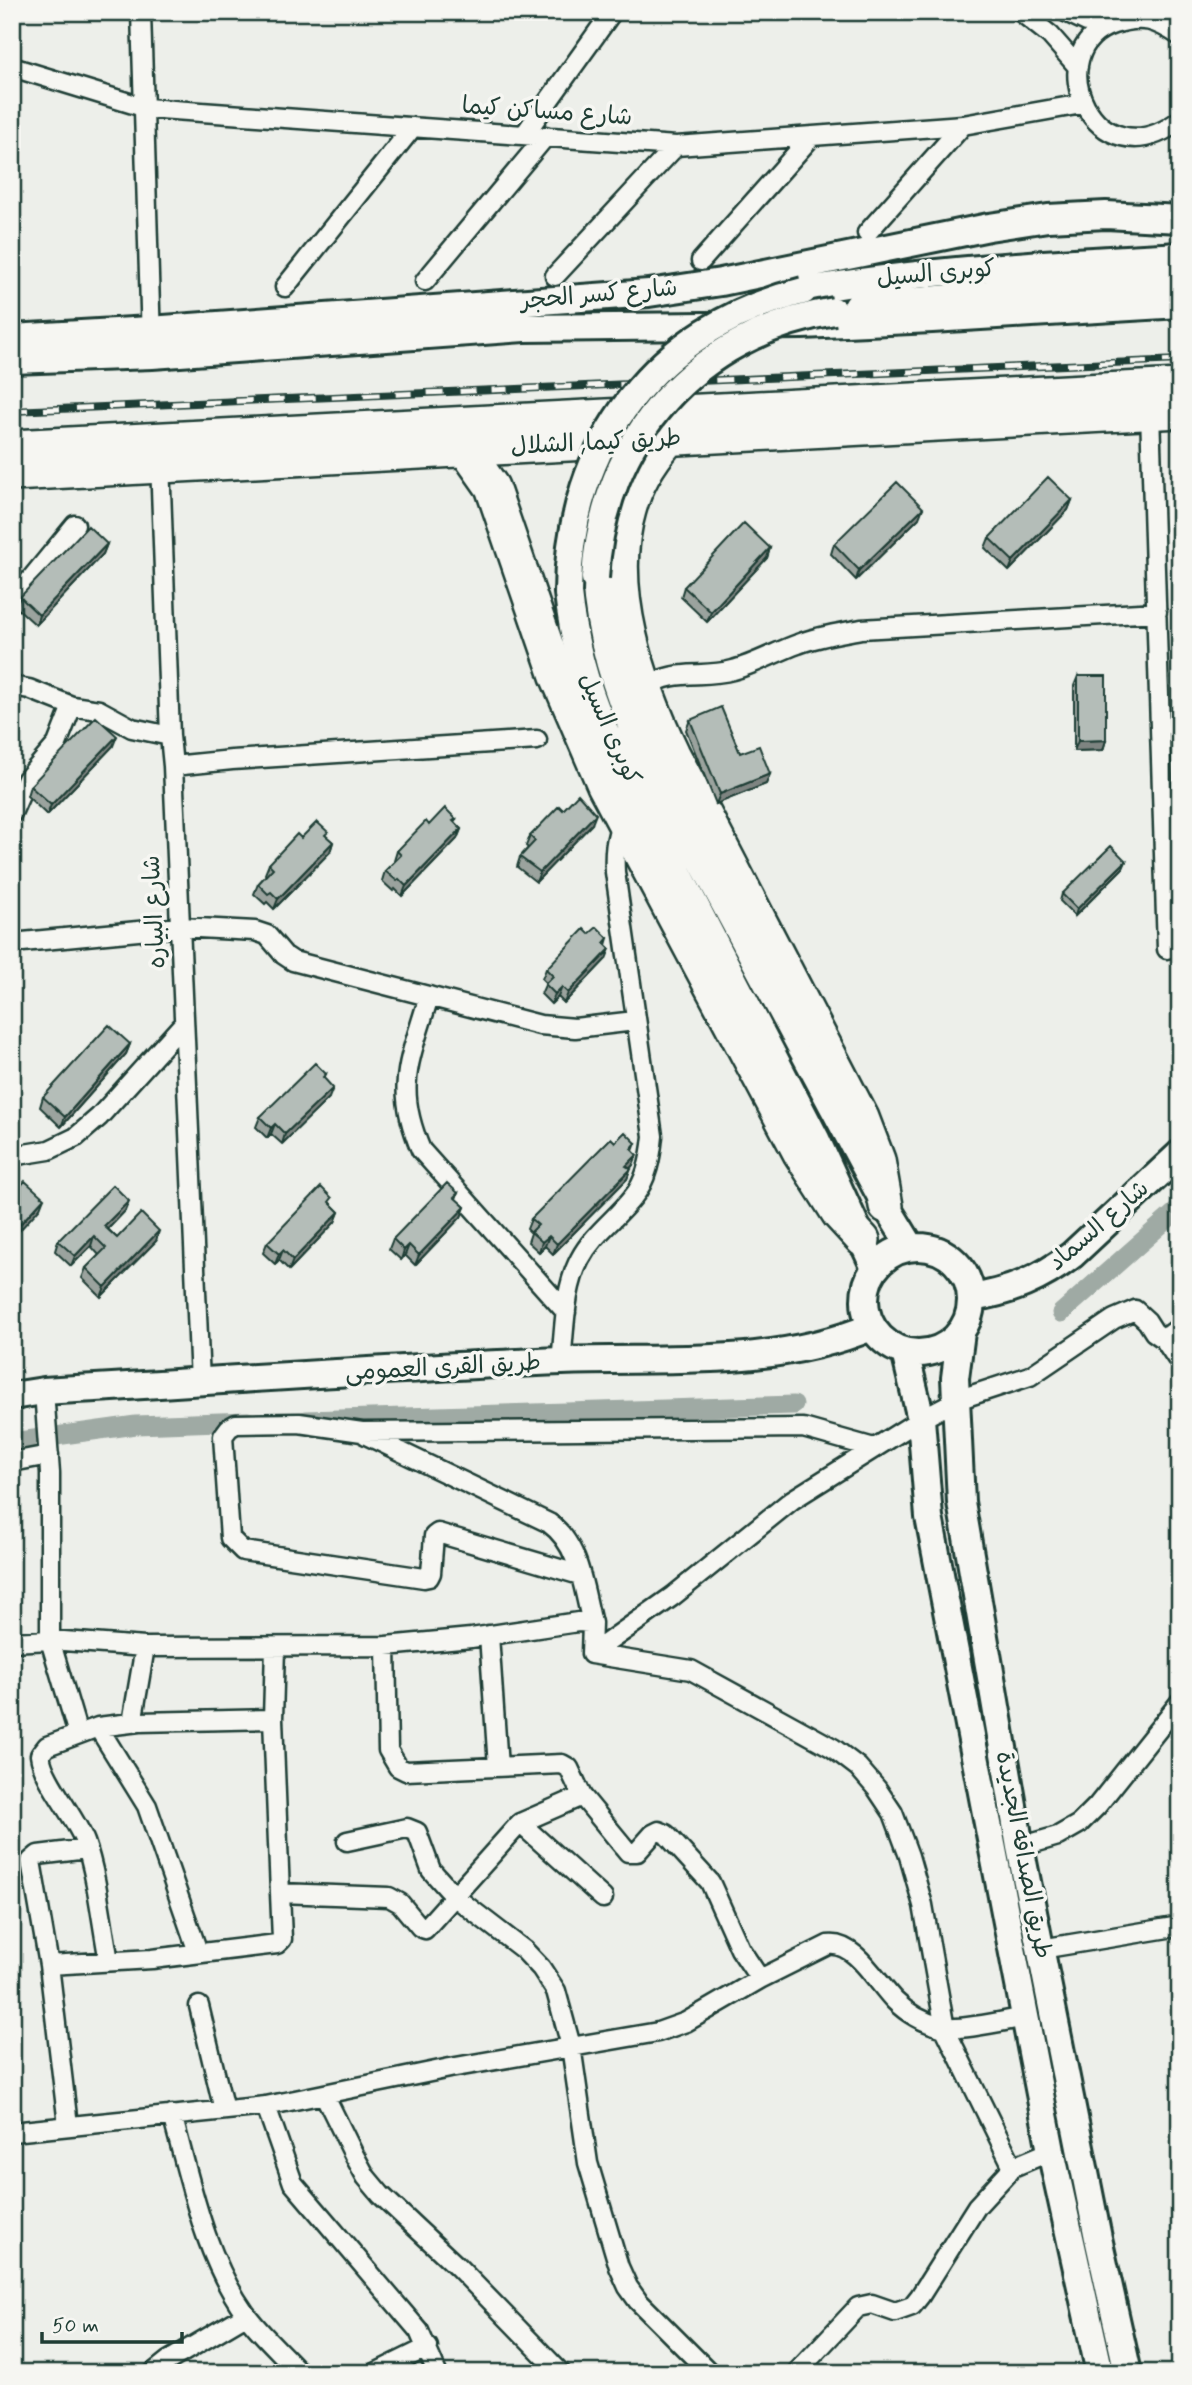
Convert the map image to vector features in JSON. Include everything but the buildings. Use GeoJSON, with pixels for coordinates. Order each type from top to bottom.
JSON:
{"type":"FeatureCollection","features":[{"type":"Feature","properties":{"kind":"highway","name":"طريق كيما, الشلال"},"geometry":{"type":"LineString","coordinates":[[12,474],[160,453],[1180,386]]}},
{"type":"Feature","properties":{"kind":"highway","name":"طريق كيما, الشلال"},"geometry":{"type":"LineString","coordinates":[[12,447],[160,453],[467,450],[1165,411]]}},
{"type":"Feature","properties":{"kind":"highway"},"geometry":{"type":"LineString","coordinates":[[668,440],[644,472],[635,491],[624,529],[622,550],[626,611],[645,688],[673,754],[862,1118],[878,1160],[887,1206]]}},
{"type":"Feature","properties":{"kind":"highway"},"geometry":{"type":"LineString","coordinates":[[467,450],[485,474],[495,494],[566,700],[604,785],[800,1153],[839,1214],[869,1254]]}},
{"type":"Feature","properties":{"kind":"street"},"geometry":{"type":"LineString","coordinates":[[141,12],[151,343]]}},
{"type":"Feature","properties":{"kind":"street"},"geometry":{"type":"LineString","coordinates":[[524,135],[612,12]]}},
{"type":"Feature","properties":{"kind":"street"},"geometry":{"type":"LineString","coordinates":[[1021,12],[1050,35],[1078,67]]}},
{"type":"Feature","properties":{"kind":"street"},"geometry":{"type":"LineString","coordinates":[[1066,12],[1087,22],[1107,27]]}},
{"type":"Feature","properties":{"kind":"street"},"geometry":{"type":"LineString","coordinates":[[1180,36],[1159,22],[1133,18],[1107,27],[1093,37],[1084,51],[1078,67],[1077,86],[1083,104],[1094,120],[1109,132],[1128,138],[1147,138],[1166,131],[1180,120]]}},
{"type":"Feature","properties":{"kind":"street","name":"شارع مساكن كيما"},"geometry":{"type":"LineString","coordinates":[[12,67],[146,108],[676,146],[963,125],[1083,104]]}},
{"type":"Feature","properties":{"kind":"street"},"geometry":{"type":"LineString","coordinates":[[867,233],[963,125]]}},
{"type":"Feature","properties":{"kind":"street"},"geometry":{"type":"LineString","coordinates":[[285,286],[412,127]]}},
{"type":"Feature","properties":{"kind":"street"},"geometry":{"type":"LineString","coordinates":[[425,281],[546,136]]}},
{"type":"Feature","properties":{"kind":"street"},"geometry":{"type":"LineString","coordinates":[[701,261],[812,136]]}},
{"type":"Feature","properties":{"kind":"street"},"geometry":{"type":"LineString","coordinates":[[555,276],[676,146]]}},
{"type":"Feature","properties":{"kind":"street","name":"شارع كسر الحجر"},"geometry":{"type":"LineString","coordinates":[[12,360],[151,343],[649,292],[720,282],[989,227],[1048,218],[1106,215],[1180,219]]}},
{"type":"Feature","properties":{"kind":"street","name":"كوبرى السيل"},"geometry":{"type":"LineString","coordinates":[[869,1254],[811,1129],[604,729],[583,674],[568,593],[571,543],[582,493],[601,446],[628,403],[662,365],[701,333],[769,299],[860,281],[1180,256]]}},
{"type":"Feature","properties":{"kind":"street","name":"كوبرى السيل"},"geometry":{"type":"LineString","coordinates":[[911,1247],[639,744],[607,658],[597,605],[595,578],[601,526],[616,477],[641,431],[665,400],[693,373],[736,343],[783,322],[888,303],[1180,281]]}},
{"type":"Feature","properties":{"kind":"street","name":"شارع كسر الحجر"},"geometry":{"type":"LineString","coordinates":[[12,338],[151,343],[524,328],[802,325],[1180,304]]}},
{"type":"Feature","properties":{"kind":"street"},"geometry":{"type":"LineString","coordinates":[[1165,411],[1157,611],[1167,949]]}},
{"type":"Feature","properties":{"kind":"street","name":"شارع البياره"},"geometry":{"type":"LineString","coordinates":[[160,453],[170,736],[200,1382]]}},
{"type":"Feature","properties":{"kind":"street"},"geometry":{"type":"LineString","coordinates":[[12,602],[75,525]]}},
{"type":"Feature","properties":{"kind":"street"},"geometry":{"type":"LineString","coordinates":[[645,688],[676,674],[732,671],[801,643],[851,631],[1157,611]]}},
{"type":"Feature","properties":{"kind":"street"},"geometry":{"type":"LineString","coordinates":[[12,686],[29,689],[72,706],[99,710],[132,728],[170,736]]}},
{"type":"Feature","properties":{"kind":"street"},"geometry":{"type":"LineString","coordinates":[[12,813],[27,779],[57,744],[72,706]]}},
{"type":"Feature","properties":{"kind":"street"},"geometry":{"type":"LineString","coordinates":[[173,765],[537,740]]}},
{"type":"Feature","properties":{"kind":"street"},"geometry":{"type":"LineString","coordinates":[[561,1361],[566,1312],[578,1263],[598,1233],[634,1197],[651,1157],[653,1136],[614,854],[616,836],[623,819]]}},
{"type":"Feature","properties":{"kind":"street"},"geometry":{"type":"LineString","coordinates":[[12,943],[180,928],[255,931],[267,935],[284,956],[293,961],[540,1025],[575,1028],[635,1021]]}},
{"type":"Feature","properties":{"kind":"street"},"geometry":{"type":"LineString","coordinates":[[429,996],[405,1078],[405,1103],[411,1127],[421,1150],[566,1312]]}},
{"type":"Feature","properties":{"kind":"street"},"geometry":{"type":"LineString","coordinates":[[12,1156],[49,1150],[76,1137],[99,1117],[184,1023]]}},
{"type":"Feature","properties":{"kind":"street","name":"شارع السماد"},"geometry":{"type":"LineString","coordinates":[[971,1298],[1015,1289],[1054,1269],[1180,1154]]}},
{"type":"Feature","properties":{"kind":"street"},"geometry":{"type":"LineString","coordinates":[[911,1247],[929,1247],[945,1254],[959,1265],[968,1281],[971,1298],[969,1316],[961,1332],[950,1343],[920,1354],[891,1347],[871,1326],[865,1312],[869,1254],[891,1254],[911,1247]]}},
{"type":"Feature","properties":{"kind":"street"},"geometry":{"type":"LineString","coordinates":[[591,1654],[673,1596],[792,1500],[921,1419],[957,1400],[1030,1376],[1114,1320],[1135,1310],[1154,1332],[1164,1339],[1180,1363]]}},
{"type":"Feature","properties":{"kind":"street","name":"طريق القرى العمومى"},"geometry":{"type":"LineString","coordinates":[[12,1396],[44,1397],[200,1382],[561,1361],[775,1354],[824,1344],[871,1326]]}},
{"type":"Feature","properties":{"kind":"street"},"geometry":{"type":"LineString","coordinates":[[1164,1339],[1180,1327]]}},
{"type":"Feature","properties":{"kind":"street","name":"طريق الصداقه الجديدة"},"geometry":{"type":"LineString","coordinates":[[961,1332],[955,1378],[961,1502],[1020,1847],[1098,2238],[1128,2373]]}},
{"type":"Feature","properties":{"kind":"street","name":"طريق الصداقه الجديدة"},"geometry":{"type":"LineString","coordinates":[[905,1352],[921,1419],[929,1517],[1051,2151],[1100,2373]]}},
{"type":"Feature","properties":{"kind":"street"},"geometry":{"type":"LineString","coordinates":[[44,1397],[51,1526],[50,1640],[78,1734]]}},
{"type":"Feature","properties":{"kind":"street"},"geometry":{"type":"LineString","coordinates":[[580,1575],[438,1533],[434,1536],[431,1573],[424,1578],[243,1551],[233,1544],[230,1538],[223,1436],[236,1424],[299,1423],[362,1432],[803,1429],[874,1448]]}},
{"type":"Feature","properties":{"kind":"street"},"geometry":{"type":"LineString","coordinates":[[362,1432],[549,1523],[561,1532],[569,1543],[580,1575],[592,1623],[591,1654]]}},
{"type":"Feature","properties":{"kind":"street"},"geometry":{"type":"LineString","coordinates":[[12,1462],[48,1451]]}},
{"type":"Feature","properties":{"kind":"street"},"geometry":{"type":"LineString","coordinates":[[12,1642],[50,1640],[145,1647],[386,1646],[578,1622],[592,1623]]}},
{"type":"Feature","properties":{"kind":"street"},"geometry":{"type":"LineString","coordinates":[[489,1635],[498,1767]]}},
{"type":"Feature","properties":{"kind":"street"},"geometry":{"type":"LineString","coordinates":[[386,1646],[388,1750],[398,1768],[406,1771],[562,1764],[569,1768],[582,1796],[628,1852],[636,1852],[653,1833],[659,1831],[666,1834],[710,1882],[740,1949],[760,1979]]}},
{"type":"Feature","properties":{"kind":"street"},"geometry":{"type":"LineString","coordinates":[[132,1723],[145,1647]]}},
{"type":"Feature","properties":{"kind":"street"},"geometry":{"type":"LineString","coordinates":[[48,1965],[152,1959],[277,1944],[282,1939],[273,1719],[275,1647]]}},
{"type":"Feature","properties":{"kind":"street"},"geometry":{"type":"LineString","coordinates":[[591,1654],[691,1670],[833,1748],[858,1767],[877,1788],[892,1812],[909,1856],[923,1905],[945,2029],[1013,2168]]}},
{"type":"Feature","properties":{"kind":"street"},"geometry":{"type":"LineString","coordinates":[[1020,1847],[1058,1836],[1079,1824],[1097,1806],[1180,1702]]}},
{"type":"Feature","properties":{"kind":"street"},"geometry":{"type":"LineString","coordinates":[[109,1961],[87,1849],[74,1818],[47,1773],[40,1755],[47,1746],[98,1727],[132,1723],[273,1719]]}},
{"type":"Feature","properties":{"kind":"street"},"geometry":{"type":"LineString","coordinates":[[98,1727],[147,1806],[198,1952]]}},
{"type":"Feature","properties":{"kind":"street"},"geometry":{"type":"LineString","coordinates":[[279,1893],[388,1897],[400,1902],[420,1927],[425,1929],[520,1823],[582,1796]]}},
{"type":"Feature","properties":{"kind":"street"},"geometry":{"type":"LineString","coordinates":[[520,1823],[603,1898]]}},
{"type":"Feature","properties":{"kind":"street"},"geometry":{"type":"LineString","coordinates":[[347,1841],[413,1829],[417,1832],[431,1870],[455,1897],[524,1950],[541,1968],[556,1992],[570,2046],[588,2163],[619,2267],[638,2301],[709,2373]]}},
{"type":"Feature","properties":{"kind":"street"},"geometry":{"type":"LineString","coordinates":[[68,2125],[48,1965],[31,1861],[38,1855],[87,1849]]}},
{"type":"Feature","properties":{"kind":"street"},"geometry":{"type":"LineString","coordinates":[[1041,1949],[1180,1926]]}},
{"type":"Feature","properties":{"kind":"street"},"geometry":{"type":"LineString","coordinates":[[12,2132],[266,2106],[570,2046],[658,2032],[686,2022],[760,1979],[828,1945],[837,1944],[853,1953],[895,2002],[909,2014],[945,2029],[1053,2014]]}},
{"type":"Feature","properties":{"kind":"street"},"geometry":{"type":"LineString","coordinates":[[199,2006],[224,2109]]}},
{"type":"Feature","properties":{"kind":"street"},"geometry":{"type":"LineString","coordinates":[[324,2094],[354,2155],[381,2195],[458,2267],[561,2373]]}},
{"type":"Feature","properties":{"kind":"street"},"geometry":{"type":"LineString","coordinates":[[266,2106],[293,2183],[403,2311],[428,2347],[437,2373]]}},
{"type":"Feature","properties":{"kind":"street"},"geometry":{"type":"LineString","coordinates":[[172,2115],[207,2241],[223,2278],[246,2315],[300,2373]]}},
{"type":"Feature","properties":{"kind":"street"},"geometry":{"type":"LineString","coordinates":[[796,2373],[858,2308],[872,2304],[895,2312],[912,2306],[977,2206],[1013,2168],[1051,2151]]}},
{"type":"Feature","properties":{"kind":"street"},"geometry":{"type":"LineString","coordinates":[[1071,2246],[1098,2238]]}},
{"type":"Feature","properties":{"kind":"street"},"geometry":{"type":"LineString","coordinates":[[153,2373],[168,2361],[246,2315]]}},
{"type":"Feature","properties":{"kind":"street"},"geometry":{"type":"LineString","coordinates":[[375,2373],[428,2347]]}},
{"type":"Feature","properties":{"kind":"waterway"},"geometry":{"type":"LineString","coordinates":[[1061,1313],[1180,1208]]}},
{"type":"Feature","properties":{"kind":"waterway"},"geometry":{"type":"LineString","coordinates":[[306,1420],[794,1405]]}},
{"type":"Feature","properties":{"kind":"waterway"},"geometry":{"type":"LineString","coordinates":[[12,1442],[136,1425],[248,1421]]}},
{"type":"Feature","properties":{"kind":"railway"},"geometry":{"type":"LineString","coordinates":[[12,411],[1180,360]]}}]}
